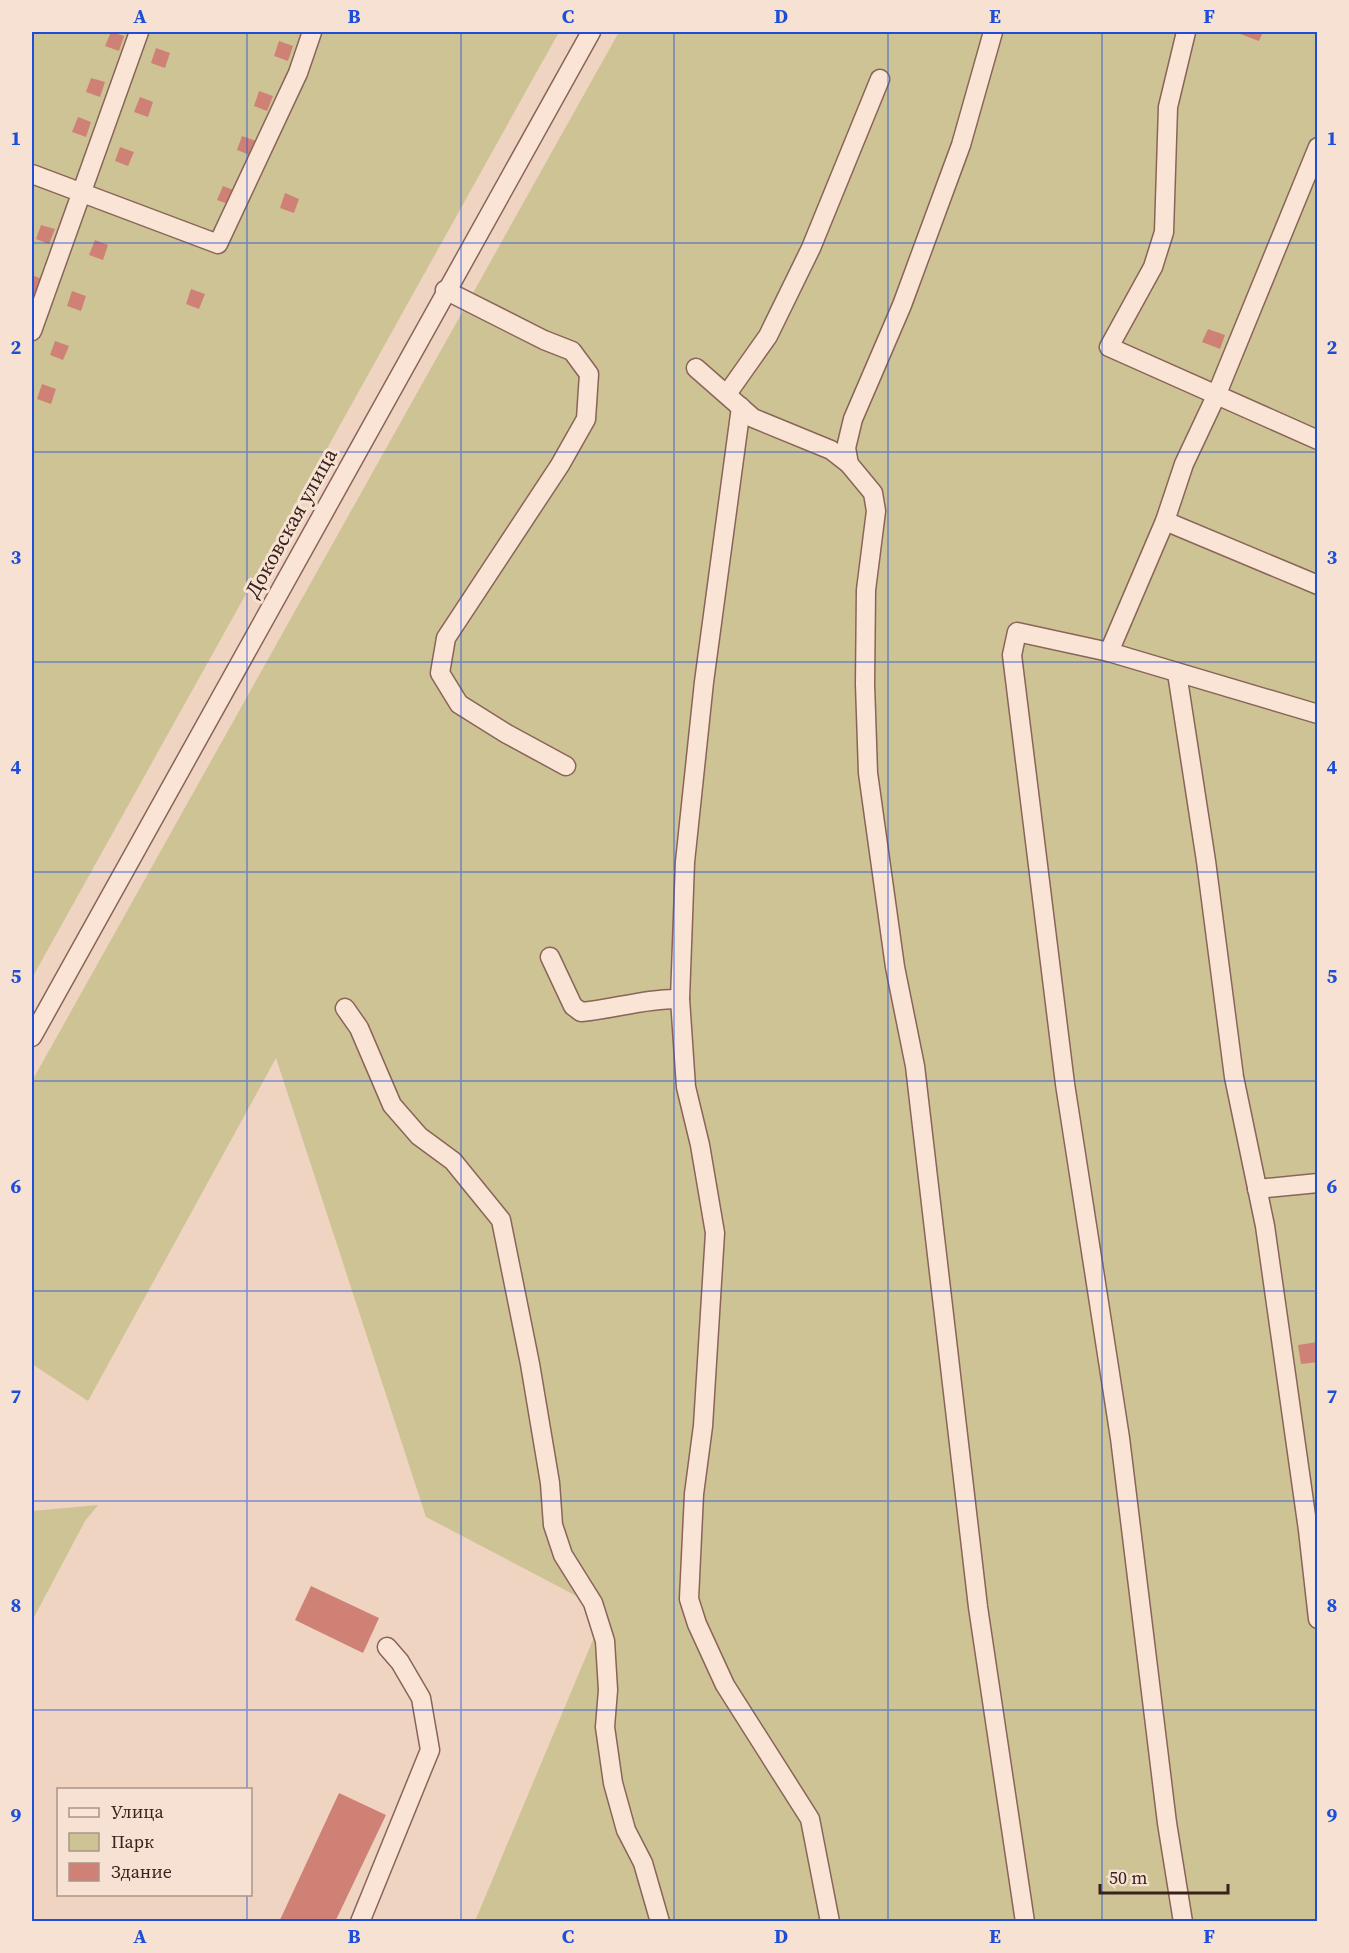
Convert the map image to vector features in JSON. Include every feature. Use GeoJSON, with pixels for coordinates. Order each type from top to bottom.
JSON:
{"type":"FeatureCollection","features":[{"type":"Feature","properties":{"kind":"street"},"geometry":{"type":"LineString","coordinates":[[32,331],[139,32]]}},
{"type":"Feature","properties":{"kind":"street"},"geometry":{"type":"LineString","coordinates":[[32,174],[218,244],[298,73],[312,32]]}},
{"type":"Feature","properties":{"kind":"street","name":"Доковская улица"},"geometry":{"type":"LineString","coordinates":[[32,1037],[445,290],[591,32]]}},
{"type":"Feature","properties":{"kind":"street"},"geometry":{"type":"LineString","coordinates":[[849,464],[846,448],[853,419],[902,305],[961,145],[993,32]]}},
{"type":"Feature","properties":{"kind":"street"},"geometry":{"type":"LineString","coordinates":[[1186,32],[1168,107],[1164,232],[1153,267],[1109,347],[1317,440]]}},
{"type":"Feature","properties":{"kind":"street"},"geometry":{"type":"LineString","coordinates":[[727,394],[768,336],[811,248],[880,79]]}},
{"type":"Feature","properties":{"kind":"street"},"geometry":{"type":"LineString","coordinates":[[1109,652],[1165,521],[1184,464],[1216,396],[1317,147]]}},
{"type":"Feature","properties":{"kind":"street"},"geometry":{"type":"LineString","coordinates":[[445,290],[544,340],[572,351],[589,374],[586,418],[560,465],[446,638],[440,672],[459,704],[566,766]]}},
{"type":"Feature","properties":{"kind":"street"},"geometry":{"type":"LineString","coordinates":[[696,368],[753,418],[831,450],[849,464],[873,493],[876,511],[866,590],[865,684],[868,773],[893,956],[915,1066],[978,1607],[1025,1922]]}},
{"type":"Feature","properties":{"kind":"street"},"geometry":{"type":"LineString","coordinates":[[741,407],[704,682],[685,862],[680,999],[686,1087],[700,1145],[715,1233],[703,1426],[694,1494],[690,1599],[697,1624],[725,1685],[810,1819],[830,1922]]}},
{"type":"Feature","properties":{"kind":"street"},"geometry":{"type":"LineString","coordinates":[[1165,521],[1317,585]]}},
{"type":"Feature","properties":{"kind":"street"},"geometry":{"type":"LineString","coordinates":[[1183,1922],[1167,1823],[1120,1438],[1065,1084],[1012,655],[1017,632],[1109,652],[1317,714]]}},
{"type":"Feature","properties":{"kind":"street"},"geometry":{"type":"LineString","coordinates":[[1177,673],[1206,861],[1234,1077],[1265,1226],[1307,1518],[1317,1619]]}},
{"type":"Feature","properties":{"kind":"street"},"geometry":{"type":"LineString","coordinates":[[550,957],[573,1006],[581,1012],[614,1009],[663,999],[680,999]]}},
{"type":"Feature","properties":{"kind":"street"},"geometry":{"type":"LineString","coordinates":[[345,1008],[359,1028],[392,1105],[419,1136],[453,1161],[501,1220],[530,1364],[550,1483],[553,1525],[563,1555],[593,1603],[605,1641],[608,1690],[605,1727],[613,1783],[626,1830],[643,1863],[660,1922]]}},
{"type":"Feature","properties":{"kind":"street"},"geometry":{"type":"LineString","coordinates":[[1257,1189],[1317,1183]]}},
{"type":"Feature","properties":{"kind":"street"},"geometry":{"type":"LineString","coordinates":[[360,1922],[430,1750],[421,1698],[400,1662],[387,1647]]}},
{"type":"Feature","properties":{"kind":"green space"},"geometry":{"type":"Polygon","coordinates":[[[32,32],[559,32],[32,978],[32,32]]]}},
{"type":"Feature","properties":{"kind":"green space"},"geometry":{"type":"Polygon","coordinates":[[[619,32],[1317,32],[1317,1921],[475,1921],[605,1611],[426,1517],[276,1058],[88,1401],[32,1364],[32,1081],[619,32]]]}},
{"type":"Feature","properties":{"kind":"green space"},"geometry":{"type":"Polygon","coordinates":[[[98,1505],[85,1521],[32,1621],[32,1511],[98,1505]]]}},
{"type":"Feature","properties":{"kind":"building"},"geometry":{"type":"Polygon","coordinates":[[[111,32],[124,36],[119,51],[105,46],[111,32]]]}},
{"type":"Feature","properties":{"kind":"building"},"geometry":{"type":"Polygon","coordinates":[[[1235,32],[1263,32],[1259,41],[1235,32]]]}},
{"type":"Feature","properties":{"kind":"building"},"geometry":{"type":"Polygon","coordinates":[[[279,41],[293,46],[288,61],[274,56],[279,41]]]}},
{"type":"Feature","properties":{"kind":"building"},"geometry":{"type":"Polygon","coordinates":[[[156,48],[170,53],[165,68],[151,63],[156,48]]]}},
{"type":"Feature","properties":{"kind":"building"},"geometry":{"type":"Polygon","coordinates":[[[91,78],[105,82],[100,97],[86,92],[91,78]]]}},
{"type":"Feature","properties":{"kind":"building"},"geometry":{"type":"Polygon","coordinates":[[[259,91],[273,96],[267,111],[254,106],[259,91]]]}},
{"type":"Feature","properties":{"kind":"building"},"geometry":{"type":"Polygon","coordinates":[[[140,97],[153,102],[148,117],[134,112],[140,97]]]}},
{"type":"Feature","properties":{"kind":"building"},"geometry":{"type":"Polygon","coordinates":[[[78,117],[91,122],[86,137],[72,132],[78,117]]]}},
{"type":"Feature","properties":{"kind":"building"},"geometry":{"type":"Polygon","coordinates":[[[242,136],[256,141],[250,155],[237,150],[242,136]]]}},
{"type":"Feature","properties":{"kind":"building"},"geometry":{"type":"Polygon","coordinates":[[[120,147],[134,152],[128,166],[115,161],[120,147]]]}},
{"type":"Feature","properties":{"kind":"building"},"geometry":{"type":"Polygon","coordinates":[[[223,186],[236,191],[231,205],[217,200],[223,186]]]}},
{"type":"Feature","properties":{"kind":"building"},"geometry":{"type":"Polygon","coordinates":[[[285,193],[299,199],[294,213],[280,208],[285,193]]]}},
{"type":"Feature","properties":{"kind":"building"},"geometry":{"type":"Polygon","coordinates":[[[41,225],[55,229],[49,244],[36,239],[41,225]]]}},
{"type":"Feature","properties":{"kind":"building"},"geometry":{"type":"Polygon","coordinates":[[[95,240],[108,245],[103,260],[89,255],[95,240]]]}},
{"type":"Feature","properties":{"kind":"building"},"geometry":{"type":"Polygon","coordinates":[[[32,275],[42,279],[37,294],[32,292],[32,275]]]}},
{"type":"Feature","properties":{"kind":"building"},"geometry":{"type":"Polygon","coordinates":[[[191,289],[205,294],[199,309],[186,304],[191,289]]]}},
{"type":"Feature","properties":{"kind":"building"},"geometry":{"type":"Polygon","coordinates":[[[72,291],[86,296],[81,311],[67,306],[72,291]]]}},
{"type":"Feature","properties":{"kind":"building"},"geometry":{"type":"Polygon","coordinates":[[[1208,329],[1225,335],[1220,349],[1202,342],[1208,329]]]}},
{"type":"Feature","properties":{"kind":"building"},"geometry":{"type":"Polygon","coordinates":[[[55,341],[69,346],[63,360],[50,355],[55,341]]]}},
{"type":"Feature","properties":{"kind":"building"},"geometry":{"type":"Polygon","coordinates":[[[42,384],[56,389],[51,404],[37,399],[42,384]]]}},
{"type":"Feature","properties":{"kind":"building"},"geometry":{"type":"Polygon","coordinates":[[[1318,1342],[1318,1362],[1301,1364],[1298,1345],[1318,1342]]]}},
{"type":"Feature","properties":{"kind":"building"},"geometry":{"type":"Polygon","coordinates":[[[311,1586],[379,1618],[363,1653],[295,1620],[311,1586]]]}},
{"type":"Feature","properties":{"kind":"building"},"geometry":{"type":"Polygon","coordinates":[[[339,1793],[386,1815],[335,1922],[279,1922],[339,1793]]]}}]}
